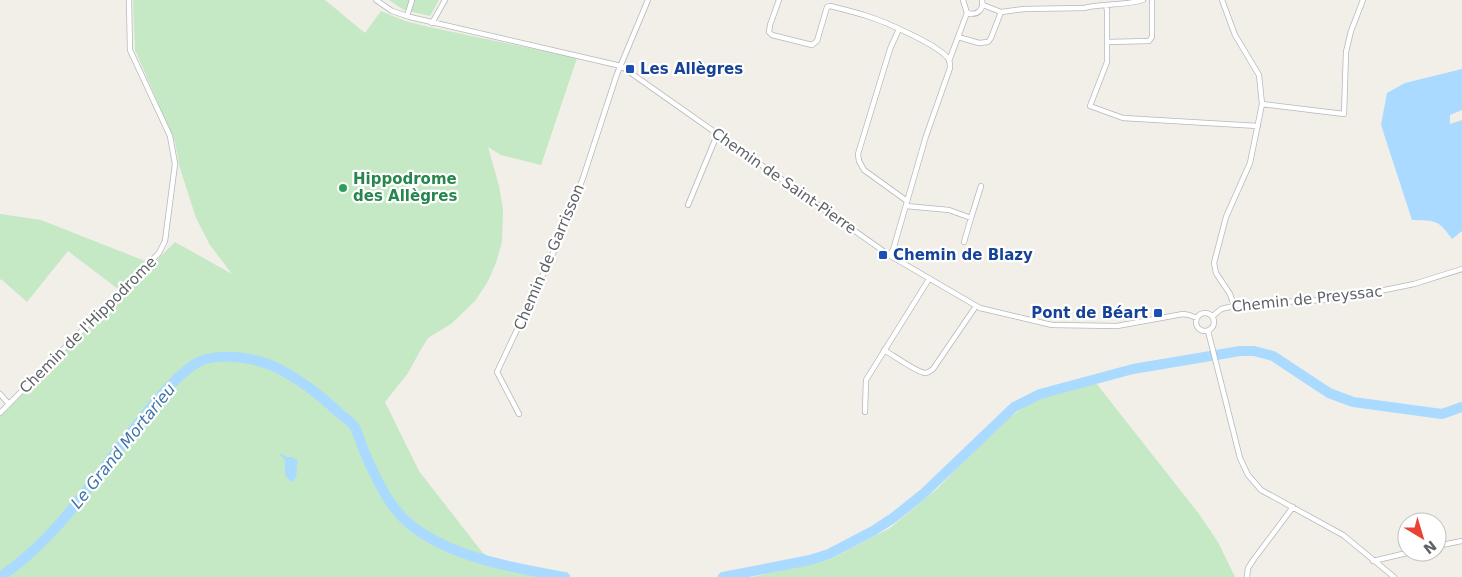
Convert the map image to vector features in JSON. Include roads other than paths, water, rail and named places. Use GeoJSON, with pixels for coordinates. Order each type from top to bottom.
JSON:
{"type":"FeatureCollection","features":[{"type":"Feature","properties":{"kind":"street","name":"Chemin de l'Hippodrome"},"geometry":{"type":"LineString","coordinates":[[0,413],[159,254],[166,241],[175,164],[170,136],[130,50],[129,0]]}},
{"type":"Feature","properties":{"kind":"street","name":"Chemin de Saint-Pierre"},"geometry":{"type":"LineString","coordinates":[[376,0],[392,11],[432,23],[621,66],[890,255],[980,308],[1052,325],[1118,326],[1183,314],[1197,318]]}},
{"type":"Feature","properties":{"kind":"street"},"geometry":{"type":"LineString","coordinates":[[407,16],[412,0]]}},
{"type":"Feature","properties":{"kind":"street"},"geometry":{"type":"LineString","coordinates":[[432,23],[445,0]]}},
{"type":"Feature","properties":{"kind":"street"},"geometry":{"type":"LineString","coordinates":[[621,66],[648,0]]}},
{"type":"Feature","properties":{"kind":"street"},"geometry":{"type":"LineString","coordinates":[[779,0],[770,24],[769,32],[772,35],[812,45],[816,41],[827,7],[830,6],[869,16],[899,29],[932,46],[949,61]]}},
{"type":"Feature","properties":{"kind":"street"},"geometry":{"type":"LineString","coordinates":[[963,0],[968,13]]}},
{"type":"Feature","properties":{"kind":"street"},"geometry":{"type":"LineString","coordinates":[[968,13],[978,13],[983,2],[1000,12],[1024,9],[1084,8],[1127,4],[1143,0]]}},
{"type":"Feature","properties":{"kind":"street"},"geometry":{"type":"LineString","coordinates":[[1108,42],[1149,40],[1152,36],[1152,0]]}},
{"type":"Feature","properties":{"kind":"street"},"geometry":{"type":"LineString","coordinates":[[1222,0],[1235,35],[1258,75],[1262,104],[1250,163],[1226,217],[1214,263],[1216,273],[1230,294],[1234,306]]}},
{"type":"Feature","properties":{"kind":"street"},"geometry":{"type":"LineString","coordinates":[[1262,104],[1344,114],[1346,52],[1351,31],[1364,0]]}},
{"type":"Feature","properties":{"kind":"street"},"geometry":{"type":"LineString","coordinates":[[1106,6],[1108,10],[1107,62],[1090,106],[1123,118],[1258,126]]}},
{"type":"Feature","properties":{"kind":"street"},"geometry":{"type":"LineString","coordinates":[[958,37],[979,43],[988,42],[1000,12]]}},
{"type":"Feature","properties":{"kind":"street"},"geometry":{"type":"LineString","coordinates":[[890,255],[926,136],[950,68],[949,61],[968,13]]}},
{"type":"Feature","properties":{"kind":"street"},"geometry":{"type":"LineString","coordinates":[[899,29],[890,49],[858,154],[859,162],[864,170],[906,203],[948,210],[971,218]]}},
{"type":"Feature","properties":{"kind":"street","name":"Chemin de Garrisson"},"geometry":{"type":"LineString","coordinates":[[518,414],[497,372],[556,247],[583,178],[621,66]]}},
{"type":"Feature","properties":{"kind":"street"},"geometry":{"type":"LineString","coordinates":[[688,205],[717,134]]}},
{"type":"Feature","properties":{"kind":"street"},"geometry":{"type":"LineString","coordinates":[[964,242],[981,186]]}},
{"type":"Feature","properties":{"kind":"street","name":"Chemin de Preyssac"},"geometry":{"type":"LineString","coordinates":[[1213,316],[1221,309],[1256,302],[1348,297],[1414,284],[1462,269]]}},
{"type":"Feature","properties":{"kind":"street"},"geometry":{"type":"LineString","coordinates":[[865,412],[866,380],[929,278]]}},
{"type":"Feature","properties":{"kind":"street"},"geometry":{"type":"LineString","coordinates":[[884,350],[924,373],[929,372],[933,369],[976,306]]}},
{"type":"Feature","properties":{"kind":"street"},"geometry":{"type":"LineString","coordinates":[[1206,312],[1213,316],[1214,325],[1208,331],[1200,330],[1196,324],[1200,314],[1206,312]]}},
{"type":"Feature","properties":{"kind":"street"},"geometry":{"type":"LineString","coordinates":[[1208,331],[1240,458],[1248,475],[1261,490],[1343,535],[1394,577]]}},
{"type":"Feature","properties":{"kind":"street"},"geometry":{"type":"LineString","coordinates":[[0,394],[9,404]]}},
{"type":"Feature","properties":{"kind":"street"},"geometry":{"type":"LineString","coordinates":[[1247,577],[1248,568],[1293,507]]}},
{"type":"Feature","properties":{"kind":"street"},"geometry":{"type":"LineString","coordinates":[[1447,544],[1462,540]]}},
{"type":"Feature","properties":{"kind":"street"},"geometry":{"type":"LineString","coordinates":[[1373,561],[1397,555]]}},
{"type":"Feature","properties":{"kind":"water"},"geometry":{"type":"Polygon","coordinates":[[[1462,69],[1462,110],[1450,115],[1450,124],[1462,120],[1462,231],[1452,239],[1440,224],[1436,222],[1412,220],[1381,125],[1387,93],[1405,83],[1462,69]]]}},
{"type":"Feature","properties":{"kind":"water"},"geometry":{"type":"Polygon","coordinates":[[[279,454],[292,457],[298,461],[297,472],[294,480],[291,482],[285,475],[285,460],[279,454]]]}},
{"type":"Feature","properties":{"kind":"waterway","name":"Le Grand Mortarieu"},"geometry":{"type":"LineString","coordinates":[[723,577],[810,560],[829,554],[873,531],[893,518],[923,494],[1014,407],[1040,394],[1133,369],[1240,351],[1254,351],[1273,356],[1329,393],[1353,402],[1442,414],[1462,407]]}},
{"type":"Feature","properties":{"kind":"waterway","name":"Le Grand Mortarieu"},"geometry":{"type":"LineString","coordinates":[[0,577],[39,545],[74,507],[120,446],[176,379],[201,361],[224,357],[250,359],[283,371],[311,389],[350,422],[354,426],[373,471],[389,501],[412,526],[428,537],[465,554],[485,560],[565,577]]}},
{"type":"Feature","properties":{"kind":"place","name":"Les Allègres"},"geometry":{"type":"Point","coordinates":[630,69]}},
{"type":"Feature","properties":{"kind":"place","name":"Hippodrome des Allègres"},"geometry":{"type":"Point","coordinates":[343,188]}},
{"type":"Feature","properties":{"kind":"place","name":"Chemin de Blazy"},"geometry":{"type":"Point","coordinates":[883,255]}},
{"type":"Feature","properties":{"kind":"place","name":"Pont de Béart"},"geometry":{"type":"Point","coordinates":[1158,313]}}]}
